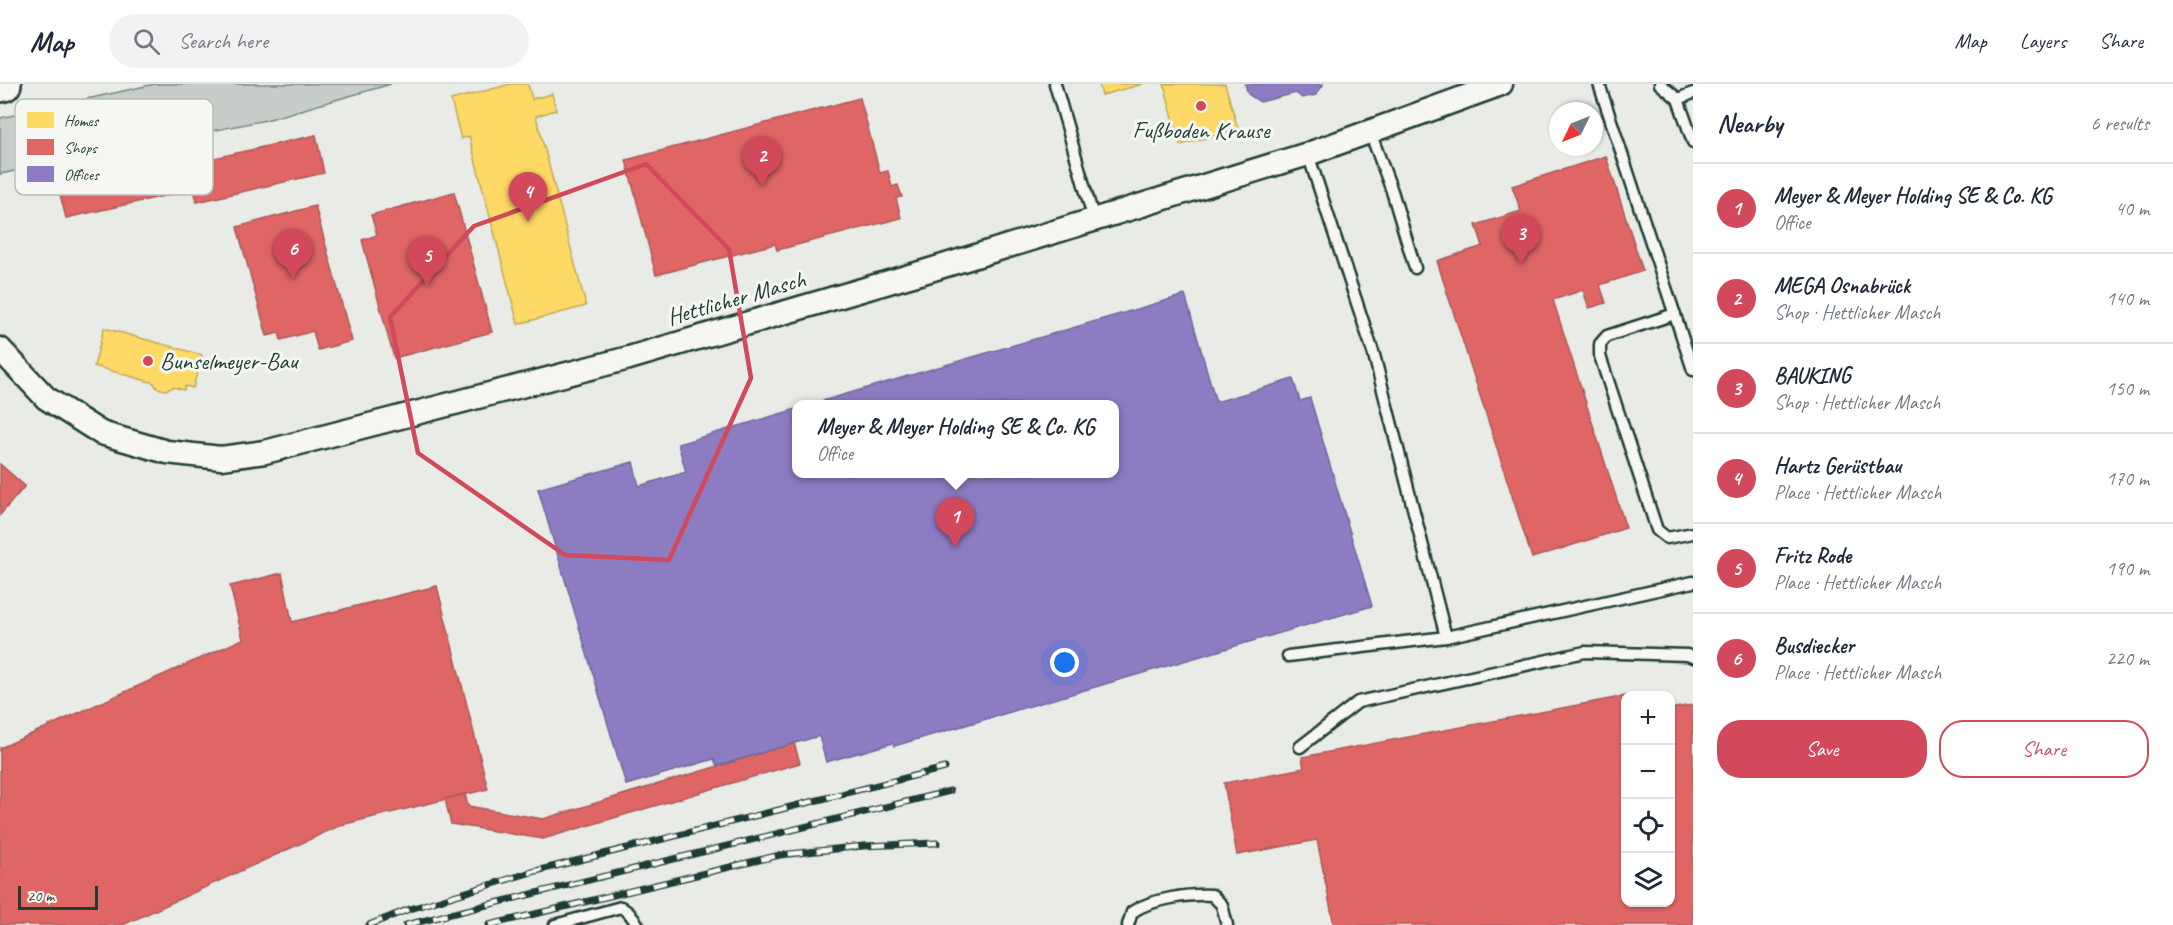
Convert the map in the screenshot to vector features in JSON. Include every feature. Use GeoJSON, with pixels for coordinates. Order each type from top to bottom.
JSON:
{"type":"FeatureCollection","features":[{"type":"Feature","properties":{"kind":"street","name":"Hettlicher Masch"},"geometry":{"type":"LineString","coordinates":[[0,349],[46,398],[101,434],[167,452],[221,458],[265,452],[629,358],[1094,220],[1308,154],[1501,84]]}},
{"type":"Feature","properties":{"kind":"lane"},"geometry":{"type":"LineString","coordinates":[[1055,84],[1094,220]]}},
{"type":"Feature","properties":{"kind":"lane"},"geometry":{"type":"LineString","coordinates":[[1599,84],[1693,370]]}},
{"type":"Feature","properties":{"kind":"lane"},"geometry":{"type":"LineString","coordinates":[[1660,84],[1678,99],[1693,142]]}},
{"type":"Feature","properties":{"kind":"lane"},"geometry":{"type":"LineString","coordinates":[[1678,99],[1693,93]]}},
{"type":"Feature","properties":{"kind":"lane"},"geometry":{"type":"LineString","coordinates":[[1370,132],[1392,191],[1415,268]]}},
{"type":"Feature","properties":{"kind":"lane"},"geometry":{"type":"LineString","coordinates":[[1308,154],[1374,356],[1446,637]]}},
{"type":"Feature","properties":{"kind":"lane"},"geometry":{"type":"LineString","coordinates":[[1675,314],[1606,336],[1600,344],[1600,356],[1657,530],[1667,538],[1693,533]]}},
{"type":"Feature","properties":{"kind":"lane"},"geometry":{"type":"LineString","coordinates":[[1288,656],[1446,637],[1693,582]]}},
{"type":"Feature","properties":{"kind":"lane"},"geometry":{"type":"LineString","coordinates":[[1300,747],[1358,702],[1585,652],[1693,657]]}},
{"type":"Feature","properties":{"kind":"lane"},"geometry":{"type":"LineString","coordinates":[[1128,925],[1132,912],[1143,904],[1197,894],[1212,895],[1222,904],[1227,925]]}},
{"type":"Feature","properties":{"kind":"lane"},"geometry":{"type":"LineString","coordinates":[[555,925],[621,907],[630,913],[639,925]]}},
{"type":"Feature","properties":{"kind":"highlighted area"},"geometry":{"type":"Polygon","coordinates":[[[646,164],[729,249],[751,378],[669,560],[565,555],[418,453],[390,317],[474,226],[646,164]]]}},
{"type":"Feature","properties":{"kind":"shaded area"},"geometry":{"type":"Polygon","coordinates":[[[155,84],[391,84],[266,120],[213,131],[213,99],[87,99],[155,84]]]}},
{"type":"Feature","properties":{"kind":"shaded area"},"geometry":{"type":"Polygon","coordinates":[[[15,115],[15,171],[0,174],[0,118],[15,115]]]}},
{"type":"Feature","properties":{"kind":"building: Homes"},"geometry":{"type":"Polygon","coordinates":[[[511,84],[528,84],[532,99],[552,94],[556,110],[536,116],[586,306],[518,324],[469,136],[461,139],[451,100],[511,84]]]}},
{"type":"Feature","properties":{"kind":"building: Homes","name":"Fußboden Krause"},"geometry":{"type":"Polygon","coordinates":[[[1099,84],[1143,84],[1102,95],[1099,84]]]}},
{"type":"Feature","properties":{"kind":"building: Homes","name":"Fußboden Krause"},"geometry":{"type":"Polygon","coordinates":[[[1164,84],[1225,84],[1238,129],[1180,145],[1164,84]]]}},
{"type":"Feature","properties":{"kind":"building: Homes","name":"Bunselmeyer-Bau"},"geometry":{"type":"Polygon","coordinates":[[[104,328],[202,355],[193,388],[185,386],[184,390],[173,387],[166,390],[157,388],[154,383],[94,366],[104,328]]]}},
{"type":"Feature","properties":{"kind":"building: Shops"},"geometry":{"type":"Polygon","coordinates":[[[860,98],[880,173],[888,171],[892,187],[898,185],[902,197],[896,198],[901,218],[777,250],[775,244],[656,275],[626,160],[860,98]]]}},
{"type":"Feature","properties":{"kind":"building: Shops"},"geometry":{"type":"Polygon","coordinates":[[[316,135],[324,173],[197,202],[195,195],[213,195],[213,158],[316,135]]]}},
{"type":"Feature","properties":{"kind":"building: Shops"},"geometry":{"type":"Polygon","coordinates":[[[1606,156],[1643,271],[1600,285],[1606,303],[1589,308],[1583,290],[1553,300],[1626,528],[1532,558],[1437,261],[1483,246],[1476,225],[1521,211],[1512,186],[1606,156]]]}},
{"type":"Feature","properties":{"kind":"building: Shops"},"geometry":{"type":"Polygon","coordinates":[[[454,192],[492,332],[394,358],[362,240],[377,235],[371,215],[454,192]]]}},
{"type":"Feature","properties":{"kind":"building: Shops"},"geometry":{"type":"Polygon","coordinates":[[[60,195],[169,195],[66,218],[60,195]]]}},
{"type":"Feature","properties":{"kind":"building: Shops"},"geometry":{"type":"Polygon","coordinates":[[[315,206],[352,341],[318,350],[313,331],[281,340],[279,333],[267,336],[237,227],[315,206]]]}},
{"type":"Feature","properties":{"kind":"building: Shops"},"geometry":{"type":"Polygon","coordinates":[[[0,464],[25,486],[0,515],[0,464]]]}},
{"type":"Feature","properties":{"kind":"building: Shops"},"geometry":{"type":"Polygon","coordinates":[[[282,573],[292,622],[437,586],[488,789],[341,825],[123,925],[0,925],[0,748],[243,639],[230,586],[282,573]]]}},
{"type":"Feature","properties":{"kind":"building: Shops"},"geometry":{"type":"Polygon","coordinates":[[[1621,697],[1621,907],[1675,907],[1675,708],[1693,705],[1693,925],[1334,925],[1317,840],[1237,855],[1224,783],[1304,768],[1302,757],[1621,697]]]}},
{"type":"Feature","properties":{"kind":"building: Shops"},"geometry":{"type":"Polygon","coordinates":[[[794,743],[800,763],[543,839],[451,824],[445,799],[465,794],[468,806],[543,819],[794,743]]]}},
{"type":"Feature","properties":{"kind":"building: Offices"},"geometry":{"type":"Polygon","coordinates":[[[1245,84],[1323,85],[1316,95],[1302,98],[1296,93],[1260,102],[1248,94],[1245,84]]]}},
{"type":"Feature","properties":{"kind":"building: Offices"},"geometry":{"type":"Polygon","coordinates":[[[1185,295],[1216,402],[1293,379],[1300,401],[1310,398],[1372,606],[894,746],[893,743],[826,762],[819,736],[717,766],[714,759],[626,785],[538,489],[633,462],[639,486],[686,472],[678,444],[792,410],[792,478],[1119,478],[1119,400],[826,400],[1185,295]]]}},
{"type":"Feature","properties":{"kind":"railway"},"geometry":{"type":"LineString","coordinates":[[369,925],[407,910],[532,872],[945,768]]}},
{"type":"Feature","properties":{"kind":"railway"},"geometry":{"type":"LineString","coordinates":[[406,925],[950,791]]}},
{"type":"Feature","properties":{"kind":"railway"},"geometry":{"type":"LineString","coordinates":[[489,925],[780,855],[863,846],[937,843]]}},
{"type":"Feature","properties":{"kind":"place","name":"Fußboden Krause"},"geometry":{"type":"Point","coordinates":[1201,106]}},
{"type":"Feature","properties":{"kind":"place","name":"MEGA Osnabrück"},"geometry":{"type":"Point","coordinates":[762,186]}},
{"type":"Feature","properties":{"kind":"place","name":"Hartz Gerüstbau"},"geometry":{"type":"Point","coordinates":[528,222]}},
{"type":"Feature","properties":{"kind":"place","name":"BAUKING"},"geometry":{"type":"Point","coordinates":[1521,264]}},
{"type":"Feature","properties":{"kind":"place","name":"Busdiecker"},"geometry":{"type":"Point","coordinates":[293,279]}},
{"type":"Feature","properties":{"kind":"place","name":"Fritz Rode"},"geometry":{"type":"Point","coordinates":[427,286]}},
{"type":"Feature","properties":{"kind":"place","name":"Bunselmeyer-Bau"},"geometry":{"type":"Point","coordinates":[148,361]}},
{"type":"Feature","properties":{"kind":"place","name":"Meyer & Meyer Holding SE & Co. KG"},"geometry":{"type":"Point","coordinates":[955,547]}}]}
